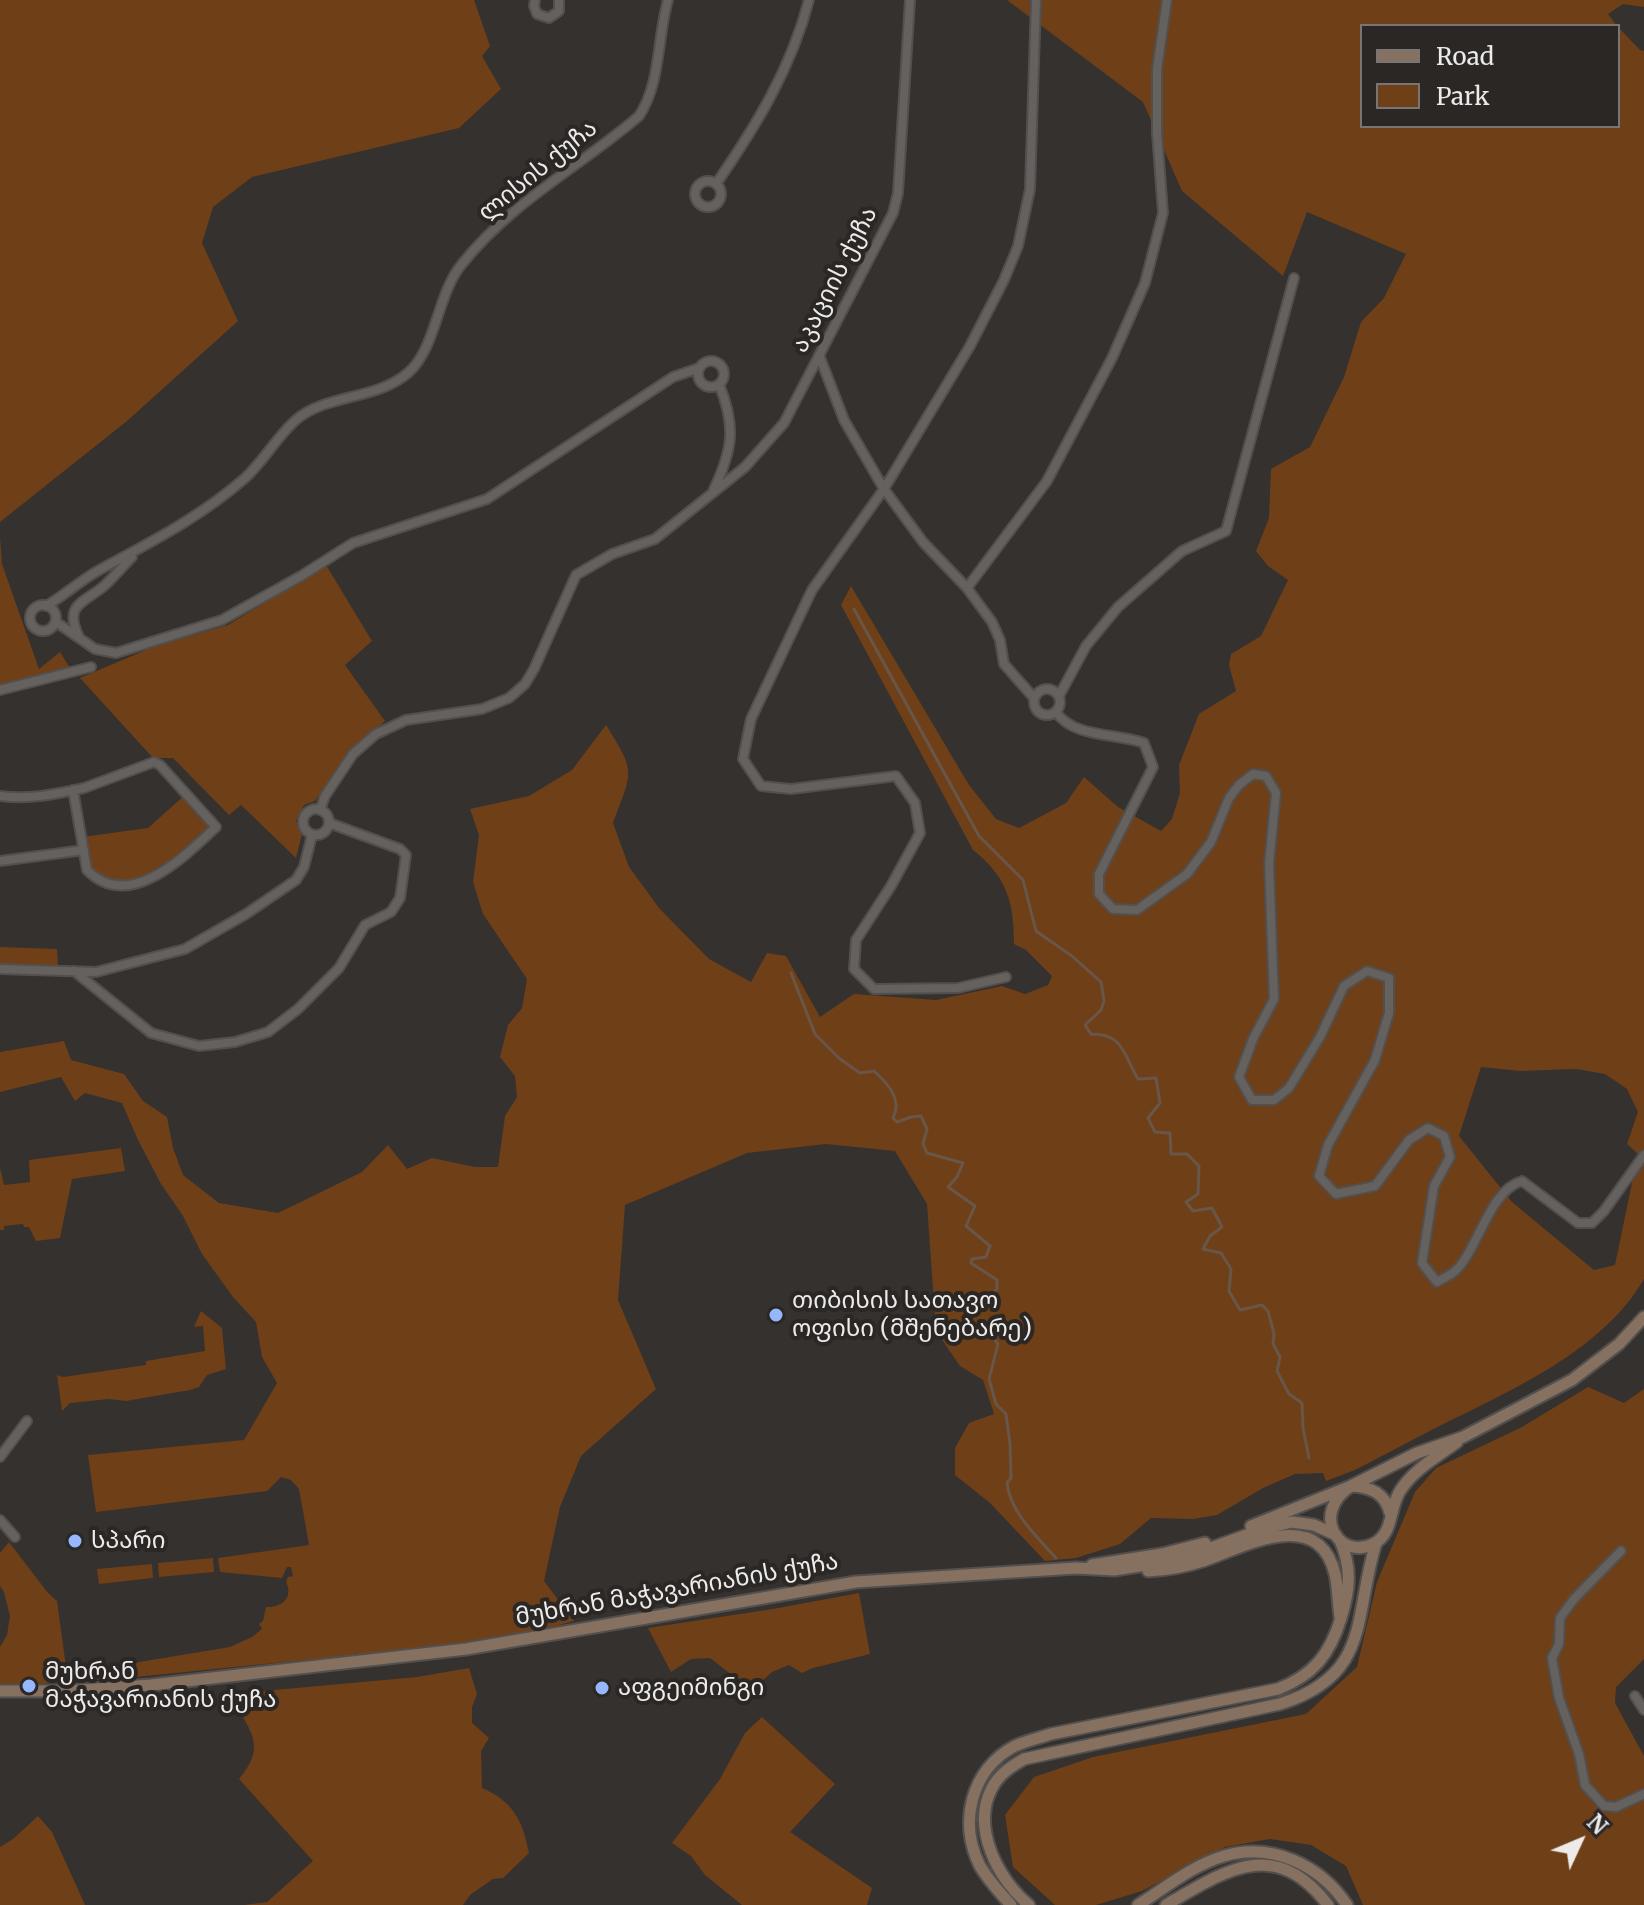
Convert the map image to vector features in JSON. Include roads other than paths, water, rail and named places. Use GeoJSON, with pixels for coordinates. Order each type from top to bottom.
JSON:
{"type":"FeatureCollection","features":[{"type":"Feature","properties":{"kind":"main road","name":"მუხრან მაჭავარიანის ქუჩა"},"geometry":{"type":"LineString","coordinates":[[0,1691],[67,1691],[151,1685],[466,1649],[856,1582],[1076,1568],[1189,1548],[1351,1486],[1417,1453],[1463,1437],[1583,1373],[1619,1344],[1644,1317]]}},
{"type":"Feature","properties":{"kind":"main road"},"geometry":{"type":"LineString","coordinates":[[1029,1905],[1011,1888],[994,1860],[985,1831],[991,1789],[1006,1770],[1024,1759],[1280,1704],[1317,1689],[1342,1666],[1353,1646],[1376,1543],[1388,1530],[1390,1513],[1399,1492],[1410,1477],[1463,1437]]}},
{"type":"Feature","properties":{"kind":"main road"},"geometry":{"type":"LineString","coordinates":[[1011,1905],[980,1867],[969,1825],[979,1780],[997,1759],[1014,1747],[1051,1734],[1278,1689],[1294,1683],[1315,1668],[1328,1652],[1348,1595],[1350,1567],[1331,1526],[1331,1506],[1351,1486],[1368,1487],[1388,1504],[1390,1513]]}},
{"type":"Feature","properties":{"kind":"main road","name":"მუხრან მაჭავარიანის ქუჩა"},"geometry":{"type":"LineString","coordinates":[[1076,1568],[1114,1570],[1178,1560],[1279,1524],[1307,1523],[1338,1537]]}},
{"type":"Feature","properties":{"kind":"main road"},"geometry":{"type":"LineString","coordinates":[[1114,1570],[1170,1569],[1262,1539],[1290,1534],[1300,1536],[1316,1543],[1331,1565],[1335,1574],[1340,1621]]}},
{"type":"Feature","properties":{"kind":"main road"},"geometry":{"type":"LineString","coordinates":[[1338,1537],[1358,1547],[1376,1543]]}},
{"type":"Feature","properties":{"kind":"main road"},"geometry":{"type":"LineString","coordinates":[[1138,1905],[1205,1864],[1246,1851],[1298,1860],[1333,1887],[1347,1905]]}},
{"type":"Feature","properties":{"kind":"main road"},"geometry":{"type":"LineString","coordinates":[[1166,1905],[1211,1879],[1252,1864],[1275,1866],[1300,1877],[1328,1905]]}},
{"type":"Feature","properties":{"kind":"street"},"geometry":{"type":"LineString","coordinates":[[535,0],[537,14],[549,18],[559,11],[559,0]]}},
{"type":"Feature","properties":{"kind":"street","name":"ლისის ქუჩა"},"geometry":{"type":"LineString","coordinates":[[46,606],[100,569],[138,551],[198,515],[247,477],[298,418],[385,388],[409,372],[423,352],[444,295],[461,265],[516,208],[639,116],[648,103],[668,0]]}},
{"type":"Feature","properties":{"kind":"street"},"geometry":{"type":"LineString","coordinates":[[716,184],[769,102],[788,64],[809,0]]}},
{"type":"Feature","properties":{"kind":"street","name":"აკაციის ქუჩა"},"geometry":{"type":"LineString","coordinates":[[711,494],[745,467],[784,423],[896,203],[910,0]]}},
{"type":"Feature","properties":{"kind":"street"},"geometry":{"type":"LineString","coordinates":[[1006,977],[958,988],[874,989],[854,969],[856,940],[920,833],[915,803],[896,776],[791,789],[761,786],[743,759],[751,719],[812,590],[884,489],[970,346],[1018,246],[1030,189],[1036,0]]}},
{"type":"Feature","properties":{"kind":"street"},"geometry":{"type":"LineString","coordinates":[[967,588],[1047,481],[1112,358],[1145,283],[1163,213],[1157,133],[1157,69],[1167,0]]}},
{"type":"Feature","properties":{"kind":"street"},"geometry":{"type":"LineString","coordinates":[[1059,696],[1048,689],[1039,691],[1034,698],[1034,707],[1039,714],[1048,716],[1056,712],[1060,705],[1059,696],[1086,646],[1118,607],[1182,551],[1226,531],[1294,278]]}},
{"type":"Feature","properties":{"kind":"street"},"geometry":{"type":"LineString","coordinates":[[819,355],[844,420],[884,489],[923,542],[967,588],[992,622],[1000,640],[1004,664],[1034,698]]}},
{"type":"Feature","properties":{"kind":"street"},"geometry":{"type":"LineString","coordinates":[[56,622],[51,629],[43,631],[32,625],[30,617],[34,609],[46,606],[53,610],[56,622],[80,639],[95,649],[116,653],[222,620],[353,543],[487,499],[673,377],[699,368],[708,361],[717,362],[724,372],[719,384],[728,406],[731,434],[728,460],[711,494],[655,539],[612,554],[576,575],[534,669],[525,684],[509,698],[482,709],[406,720],[376,734],[353,754],[325,796],[320,810]]}},
{"type":"Feature","properties":{"kind":"street"},"geometry":{"type":"LineString","coordinates":[[699,368],[699,379],[703,385],[710,387],[719,384]]}},
{"type":"Feature","properties":{"kind":"street","name":"ლისის ქუჩა"},"geometry":{"type":"LineString","coordinates":[[80,639],[73,619],[78,604],[103,587],[138,551]]}},
{"type":"Feature","properties":{"kind":"street"},"geometry":{"type":"LineString","coordinates":[[0,690],[91,667]]}},
{"type":"Feature","properties":{"kind":"street"},"geometry":{"type":"LineString","coordinates":[[1056,712],[1062,722],[1106,736],[1128,737],[1144,743],[1153,767],[1099,874],[1099,894],[1113,909],[1137,910],[1187,874],[1211,842],[1229,798],[1239,785],[1253,774],[1266,776],[1276,793],[1269,864],[1274,999],[1253,1039],[1239,1077],[1252,1100],[1274,1100],[1289,1088],[1320,1037],[1344,986],[1367,971],[1389,978],[1389,1013],[1375,1060],[1328,1145],[1319,1176],[1336,1194],[1375,1186],[1409,1140],[1428,1128],[1444,1136],[1450,1157],[1434,1186],[1422,1263],[1437,1282],[1454,1272],[1465,1259],[1504,1192],[1515,1183],[1522,1181],[1578,1223],[1592,1223],[1644,1155]]}},
{"type":"Feature","properties":{"kind":"street"},"geometry":{"type":"LineString","coordinates":[[0,796],[18,798],[73,790],[154,762],[216,827],[176,864],[149,879],[121,886],[106,885],[87,870],[73,790]]}},
{"type":"Feature","properties":{"kind":"street"},"geometry":{"type":"LineString","coordinates":[[320,810],[327,815],[329,823],[321,835],[312,835],[306,830],[303,820],[310,811],[320,810]]}},
{"type":"Feature","properties":{"kind":"street"},"geometry":{"type":"LineString","coordinates":[[74,971],[151,1033],[199,1046],[235,1042],[268,1032],[298,1009],[339,968],[365,925],[391,912],[400,898],[406,855],[400,849],[329,823]]}},
{"type":"Feature","properties":{"kind":"street"},"geometry":{"type":"LineString","coordinates":[[0,969],[96,972],[185,949],[296,880],[304,867],[312,835]]}},
{"type":"Feature","properties":{"kind":"street"},"geometry":{"type":"LineString","coordinates":[[0,861],[84,850]]}},
{"type":"Feature","properties":{"kind":"street"},"geometry":{"type":"LineString","coordinates":[[0,1457],[27,1421]]}},
{"type":"Feature","properties":{"kind":"street"},"geometry":{"type":"LineString","coordinates":[[0,1520],[15,1537]]}},
{"type":"Feature","properties":{"kind":"street"},"geometry":{"type":"LineString","coordinates":[[1621,1551],[1560,1618],[1559,1644],[1552,1658],[1559,1698],[1579,1754],[1585,1785],[1604,1806],[1616,1807],[1644,1794]]}},
{"type":"Feature","properties":{"kind":"street"},"geometry":{"type":"LineString","coordinates":[[1635,1696],[1644,1710]]}},
{"type":"Feature","properties":{"kind":"waterway"},"geometry":{"type":"LineString","coordinates":[[854,609],[979,836],[1023,880],[1036,931],[1072,956],[1101,982],[1104,1001],[1101,1010],[1085,1025],[1091,1034],[1110,1038],[1121,1047],[1138,1079],[1156,1078],[1160,1103],[1148,1118],[1155,1132],[1170,1133],[1171,1154],[1187,1154],[1199,1166],[1198,1194],[1186,1202],[1193,1211],[1212,1208],[1222,1227],[1210,1236],[1203,1249],[1221,1253],[1231,1269],[1229,1291],[1240,1310],[1262,1305],[1268,1311],[1274,1334],[1273,1344],[1280,1357],[1277,1371],[1289,1394],[1302,1403],[1309,1458]]}},
{"type":"Feature","properties":{"kind":"waterway"},"geometry":{"type":"LineString","coordinates":[[791,973],[815,1034],[840,1059],[860,1073],[874,1071],[884,1081],[895,1098],[893,1118],[897,1122],[921,1116],[927,1129],[923,1144],[927,1153],[963,1163],[948,1187],[975,1206],[966,1226],[990,1246],[986,1257],[972,1259],[971,1263],[997,1280],[997,1289],[986,1300],[975,1302],[969,1311],[973,1333],[991,1334],[998,1344],[989,1379],[996,1404],[1006,1414],[1010,1444],[1009,1494],[1026,1524],[1056,1558]]}},
{"type":"Feature","properties":{"kind":"place","name":"თიბისის სათავო ოფისი (მშენებარე)"},"geometry":{"type":"Point","coordinates":[776,1315]}},
{"type":"Feature","properties":{"kind":"place","name":"სპარი"},"geometry":{"type":"Point","coordinates":[75,1541]}},
{"type":"Feature","properties":{"kind":"place","name":"მუხრან მაჭავარიანის ქუჩა"},"geometry":{"type":"Point","coordinates":[29,1686]}},
{"type":"Feature","properties":{"kind":"place","name":"აფგეიმინგი"},"geometry":{"type":"Point","coordinates":[602,1688]}}]}
